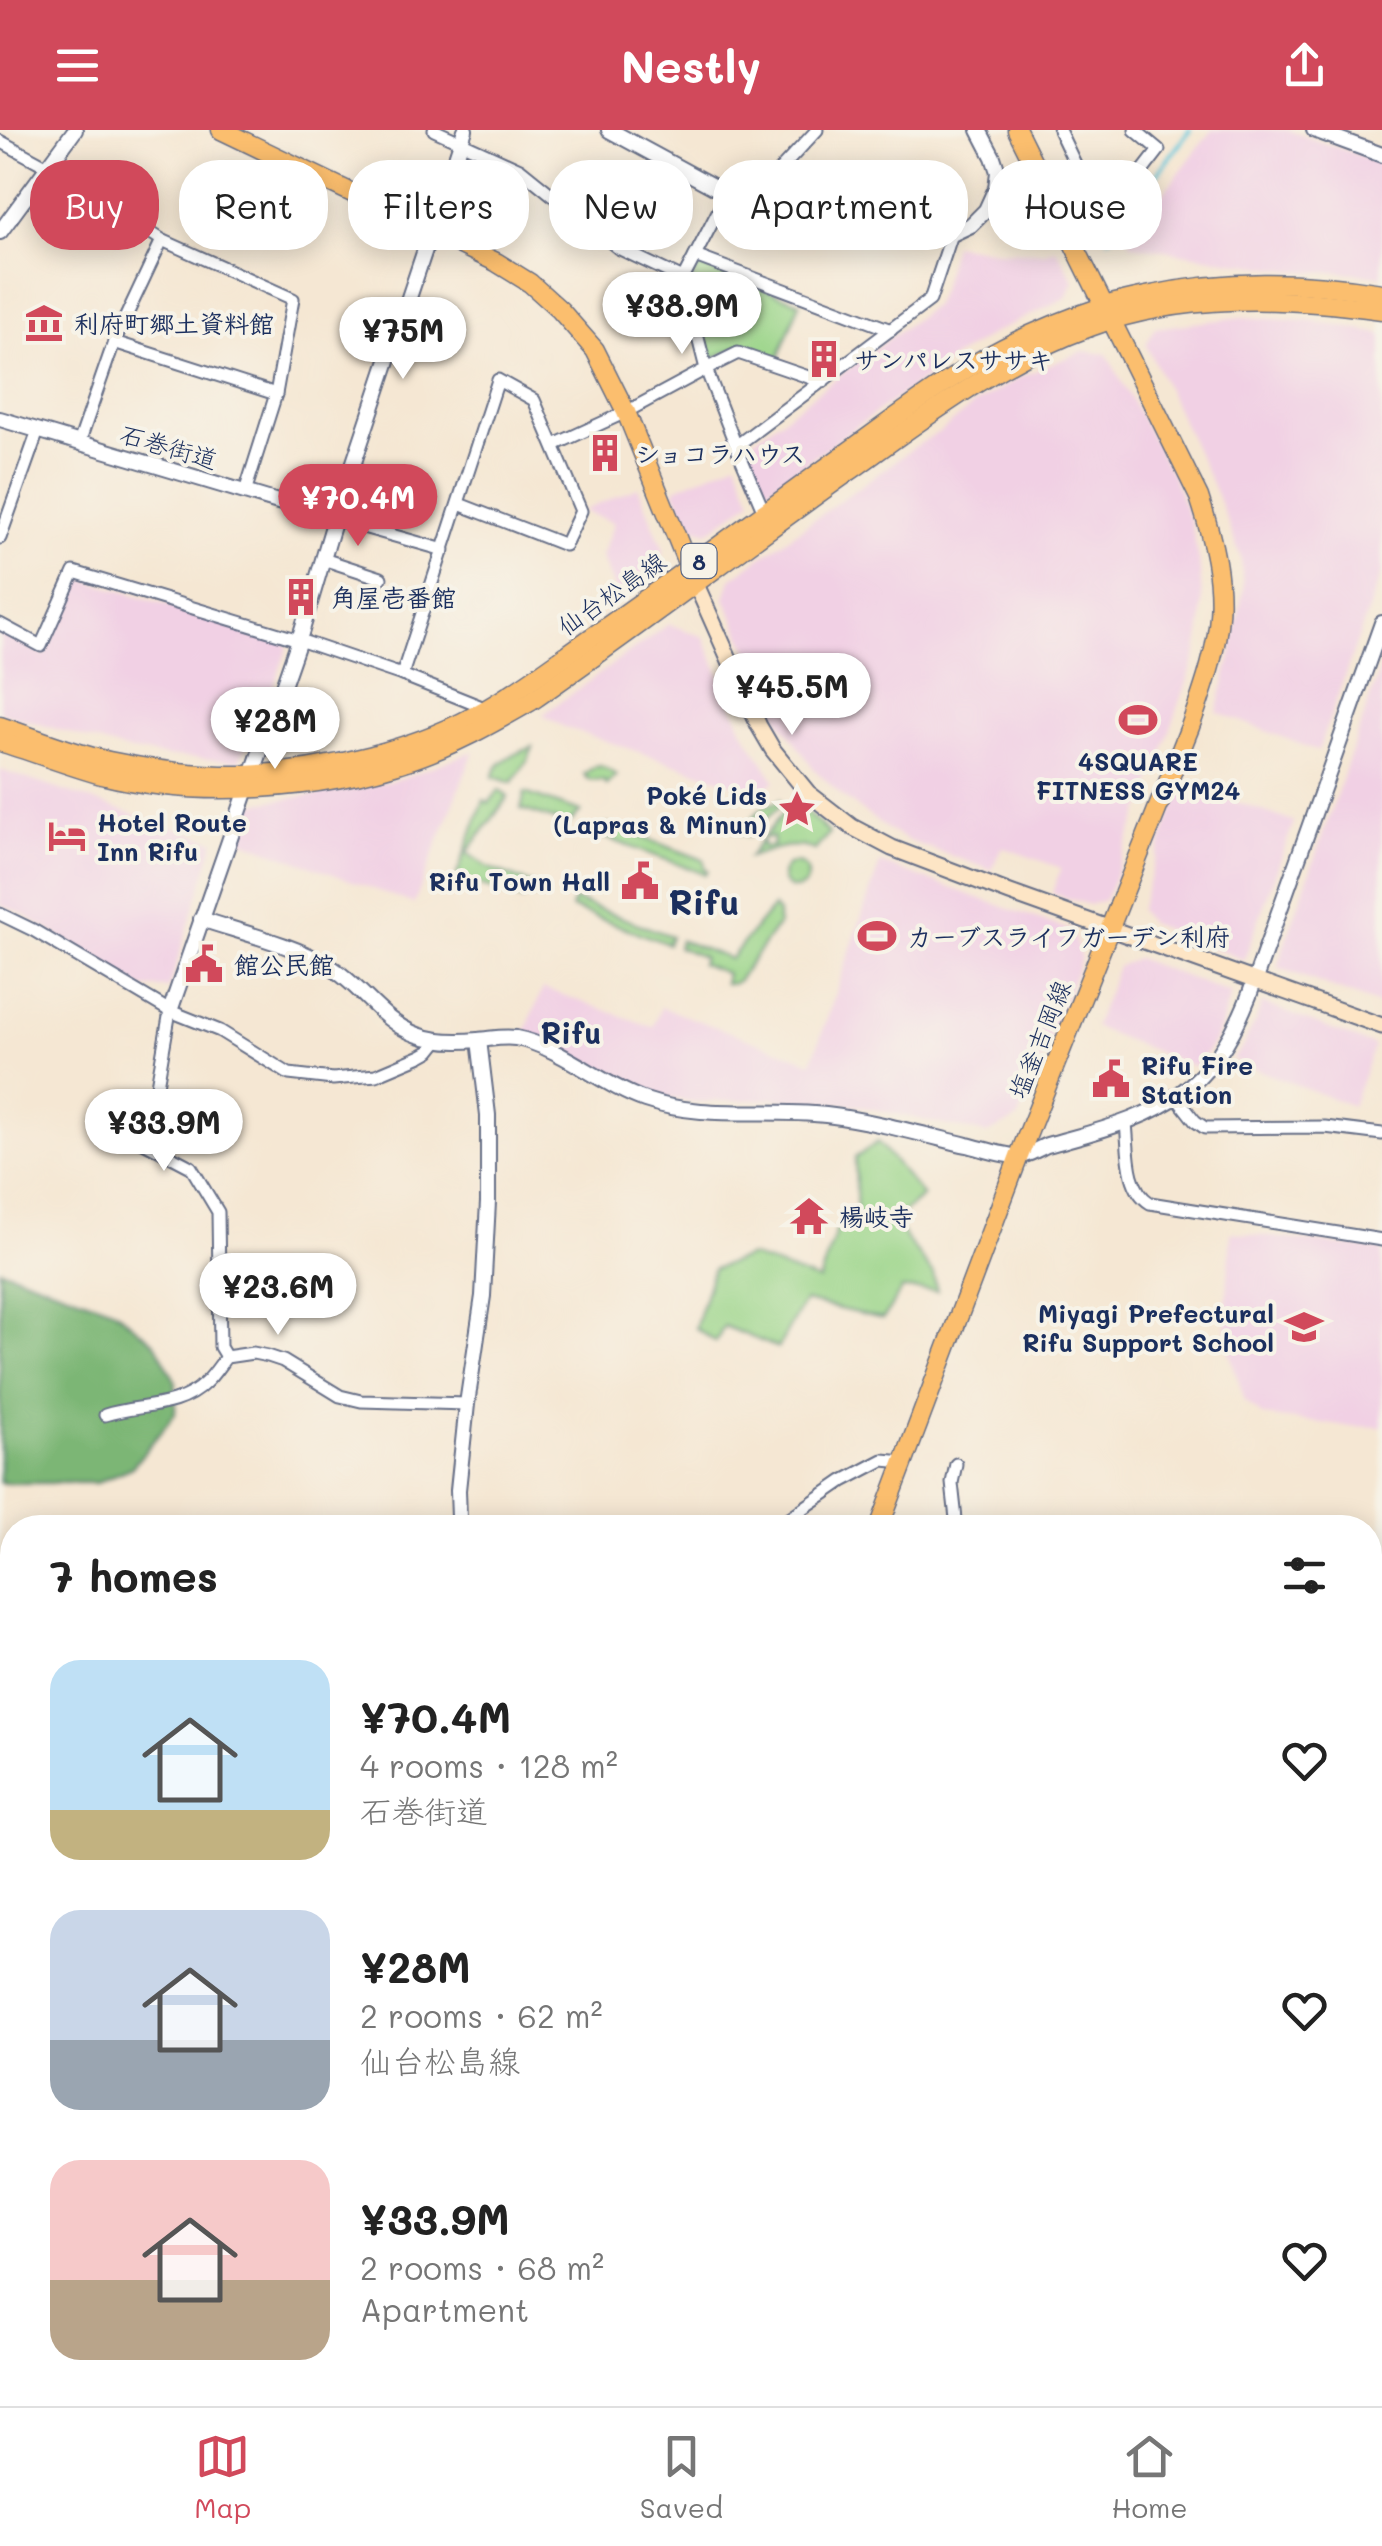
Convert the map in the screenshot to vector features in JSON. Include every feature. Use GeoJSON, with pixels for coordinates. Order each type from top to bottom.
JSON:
{"type":"FeatureCollection","features":[{"type":"Feature","properties":{"kind":"main road"},"geometry":{"type":"LineString","coordinates":[[220,130],[348,191]]}},
{"type":"Feature","properties":{"kind":"main road","name":"塩釜吉岡線"},"geometry":{"type":"LineString","coordinates":[[884,1515],[1209,676],[1218,635],[1221,596],[1215,552],[1199,497],[1017,130]]}},
{"type":"Feature","properties":{"kind":"main road"},"geometry":{"type":"LineString","coordinates":[[471,250],[530,283],[595,350],[626,412],[759,726],[790,774],[830,812],[892,848],[1382,1026]]}},
{"type":"Feature","properties":{"kind":"main road","name":"仙台松島線"},"geometry":{"type":"LineString","coordinates":[[0,742],[101,774],[162,786],[249,781],[307,783],[368,772],[453,744],[530,702],[692,575],[764,512],[974,364],[1014,343],[1170,291],[1226,284],[1328,284],[1382,292]]}},
{"type":"Feature","properties":{"kind":"main road","name":"仙台松島線"},"geometry":{"type":"LineString","coordinates":[[0,726],[107,761],[249,781],[364,757],[445,729],[487,709],[970,388],[1017,359],[1089,328],[1109,313],[1252,299],[1382,310]]}},
{"type":"Feature","properties":{"kind":"street"},"geometry":{"type":"LineString","coordinates":[[53,160],[74,130]]}},
{"type":"Feature","properties":{"kind":"street"},"geometry":{"type":"LineString","coordinates":[[434,130],[462,136],[520,170],[618,248],[682,279]]}},
{"type":"Feature","properties":{"kind":"street"},"geometry":{"type":"LineString","coordinates":[[609,130],[713,186]]}},
{"type":"Feature","properties":{"kind":"street"},"geometry":{"type":"LineString","coordinates":[[789,160],[817,130]]}},
{"type":"Feature","properties":{"kind":"street"},"geometry":{"type":"LineString","coordinates":[[968,226],[986,210],[998,172],[979,130]]}},
{"type":"Feature","properties":{"kind":"street"},"geometry":{"type":"LineString","coordinates":[[1059,130],[1096,208],[1114,208],[1159,150],[1135,130]]}},
{"type":"Feature","properties":{"kind":"street"},"geometry":{"type":"LineString","coordinates":[[1314,130],[1382,154]]}},
{"type":"Feature","properties":{"kind":"street"},"geometry":{"type":"LineString","coordinates":[[454,160],[462,136]]}},
{"type":"Feature","properties":{"kind":"street"},"geometry":{"type":"LineString","coordinates":[[0,141],[34,160]]}},
{"type":"Feature","properties":{"kind":"street"},"geometry":{"type":"LineString","coordinates":[[0,232],[30,192]]}},
{"type":"Feature","properties":{"kind":"street"},"geometry":{"type":"LineString","coordinates":[[713,220],[682,279],[706,369],[764,512]]}},
{"type":"Feature","properties":{"kind":"street"},"geometry":{"type":"LineString","coordinates":[[159,238],[293,299],[276,394],[245,492]]}},
{"type":"Feature","properties":{"kind":"street"},"geometry":{"type":"LineString","coordinates":[[79,443],[114,342],[162,240]]}},
{"type":"Feature","properties":{"kind":"street"},"geometry":{"type":"LineString","coordinates":[[226,1357],[220,1346],[218,1212],[191,1166],[132,1136],[151,1120],[170,1011],[299,640],[423,250]]}},
{"type":"Feature","properties":{"kind":"street"},"geometry":{"type":"LineString","coordinates":[[736,446],[930,300],[947,250]]}},
{"type":"Feature","properties":{"kind":"street"},"geometry":{"type":"LineString","coordinates":[[694,256],[891,330]]}},
{"type":"Feature","properties":{"kind":"street"},"geometry":{"type":"LineString","coordinates":[[114,342],[276,394]]}},
{"type":"Feature","properties":{"kind":"street"},"geometry":{"type":"LineString","coordinates":[[554,445],[738,353],[822,382]]}},
{"type":"Feature","properties":{"kind":"street"},"geometry":{"type":"LineString","coordinates":[[402,675],[498,380],[534,400],[581,510],[565,545],[459,504]]}},
{"type":"Feature","properties":{"kind":"street","name":"石巻街道"},"geometry":{"type":"LineString","coordinates":[[0,419],[335,520]]}},
{"type":"Feature","properties":{"kind":"street"},"geometry":{"type":"LineString","coordinates":[[0,538],[38,431]]}},
{"type":"Feature","properties":{"kind":"street"},"geometry":{"type":"LineString","coordinates":[[335,520],[444,550]]}},
{"type":"Feature","properties":{"kind":"street"},"geometry":{"type":"LineString","coordinates":[[323,559],[381,578]]}},
{"type":"Feature","properties":{"kind":"street"},"geometry":{"type":"LineString","coordinates":[[0,624],[41,646],[74,572],[299,640],[487,709]]}},
{"type":"Feature","properties":{"kind":"street"},"geometry":{"type":"LineString","coordinates":[[201,920],[329,966],[354,984],[388,1019],[416,1035],[438,1041],[516,1038],[644,1100],[669,1106],[824,1115],[1020,1156],[1126,1124],[1176,1098],[1219,1055],[1254,982],[1382,624]]}},
{"type":"Feature","properties":{"kind":"street"},"geometry":{"type":"LineString","coordinates":[[0,914],[170,1011],[220,1031],[289,1074],[333,1079],[376,1075],[421,1056],[438,1041]]}},
{"type":"Feature","properties":{"kind":"street"},"geometry":{"type":"LineString","coordinates":[[459,1515],[467,1404],[483,1296],[488,1202],[488,1116],[480,1040]]}},
{"type":"Feature","properties":{"kind":"street"},"geometry":{"type":"LineString","coordinates":[[1176,1098],[1204,1128],[1325,1128],[1382,1134]]}},
{"type":"Feature","properties":{"kind":"street"},"geometry":{"type":"LineString","coordinates":[[1126,1124],[1134,1187],[1139,1197],[1150,1203],[1382,1240]]}},
{"type":"Feature","properties":{"kind":"street"},"geometry":{"type":"LineString","coordinates":[[104,1415],[186,1397],[206,1383],[226,1357],[253,1353],[283,1361],[340,1396],[361,1401],[467,1404]]}},
{"type":"Feature","properties":{"kind":"street"},"geometry":{"type":"LineString","coordinates":[[794,1515],[843,1481],[883,1460],[904,1462]]}},
{"type":"Feature","properties":{"kind":"street"},"geometry":{"type":"LineString","coordinates":[[955,1515],[952,1484],[956,1464]]}},
{"type":"Feature","properties":{"kind":"shaded area"},"geometry":{"type":"Polygon","coordinates":[[[1212,130],[1287,130],[1382,163],[1382,277],[1294,271],[1162,250],[1162,195],[1212,130]]]}},
{"type":"Feature","properties":{"kind":"shaded area"},"geometry":{"type":"Polygon","coordinates":[[[968,246],[997,251],[1056,250],[1074,281],[1066,298],[993,333],[956,356],[761,494],[741,449],[934,305],[951,250],[968,250],[968,246]]]}},
{"type":"Feature","properties":{"kind":"shaded area"},"geometry":{"type":"Polygon","coordinates":[[[1242,317],[1316,322],[1382,334],[1382,571],[1318,751],[1217,712],[1243,591],[1241,558],[1217,495],[1146,345],[1154,328],[1242,317]]]}},
{"type":"Feature","properties":{"kind":"shaded area"},"geometry":{"type":"Polygon","coordinates":[[[1083,351],[1107,354],[1172,476],[1190,521],[1199,559],[1202,598],[1196,656],[1157,769],[1105,900],[1089,905],[1052,893],[1061,868],[1002,847],[992,870],[909,841],[843,797],[814,769],[778,718],[725,598],[731,579],[975,404],[1021,377],[1083,351]]]}},
{"type":"Feature","properties":{"kind":"shaded area"},"geometry":{"type":"Polygon","coordinates":[[[737,461],[752,500],[708,532],[690,526],[674,489],[737,461]]]}},
{"type":"Feature","properties":{"kind":"shaded area"},"geometry":{"type":"Polygon","coordinates":[[[638,487],[664,550],[659,567],[617,595],[601,556],[614,523],[583,511],[638,487]]]}},
{"type":"Feature","properties":{"kind":"shaded area"},"geometry":{"type":"Polygon","coordinates":[[[82,579],[281,639],[288,647],[263,715],[239,761],[125,750],[0,712],[0,631],[45,655],[75,584],[82,579]]]}},
{"type":"Feature","properties":{"kind":"shaded area"},"geometry":{"type":"Polygon","coordinates":[[[669,624],[704,637],[743,730],[775,781],[759,792],[564,727],[542,715],[669,624]]]}},
{"type":"Feature","properties":{"kind":"shaded area"},"geometry":{"type":"Polygon","coordinates":[[[1382,663],[1382,1006],[1277,967],[1382,663]]]}},
{"type":"Feature","properties":{"kind":"shaded area"},"geometry":{"type":"Polygon","coordinates":[[[474,751],[414,904],[239,839],[251,804],[362,788],[403,778],[474,751]]]}},
{"type":"Feature","properties":{"kind":"shaded area"},"geometry":{"type":"Polygon","coordinates":[[[0,770],[215,841],[169,988],[142,988],[21,913],[0,905],[0,770]]]}},
{"type":"Feature","properties":{"kind":"shaded area"},"geometry":{"type":"Polygon","coordinates":[[[1182,783],[1294,822],[1244,960],[1149,923],[1139,910],[1182,783]]]}},
{"type":"Feature","properties":{"kind":"shaded area"},"geometry":{"type":"Polygon","coordinates":[[[880,863],[1072,931],[1081,958],[1018,1119],[987,1134],[855,1105],[775,1099],[696,1102],[661,1097],[639,1090],[525,1032],[543,988],[653,1027],[661,1007],[812,1062],[880,863]]]}},
{"type":"Feature","properties":{"kind":"shaded area"},"geometry":{"type":"Polygon","coordinates":[[[1136,958],[1231,994],[1216,1039],[1195,1067],[1094,1027],[1117,967],[1136,958]]]}},
{"type":"Feature","properties":{"kind":"shaded area"},"geometry":{"type":"Polygon","coordinates":[[[1262,1003],[1374,1046],[1352,1106],[1232,1060],[1262,1003]]]}},
{"type":"Feature","properties":{"kind":"shaded area","name":"Miyagi Prefectural Rifu Support School"},"geometry":{"type":"Polygon","coordinates":[[[1231,1232],[1382,1250],[1382,1427],[1262,1416],[1245,1401],[1227,1345],[1231,1232]]]}},
{"type":"Feature","properties":{"kind":"green space"},"geometry":{"type":"Polygon","coordinates":[[[699,266],[800,302],[778,359],[738,347],[711,359],[692,280],[699,266]]]}},
{"type":"Feature","properties":{"kind":"green space"},"geometry":{"type":"Polygon","coordinates":[[[533,747],[512,783],[493,777],[504,761],[533,747]]]}},
{"type":"Feature","properties":{"kind":"green space"},"geometry":{"type":"Polygon","coordinates":[[[601,766],[617,775],[607,785],[604,781],[589,780],[584,774],[601,766]]]}},
{"type":"Feature","properties":{"kind":"green space"},"geometry":{"type":"Polygon","coordinates":[[[499,790],[508,797],[467,853],[489,868],[542,888],[539,898],[525,894],[523,900],[468,881],[464,888],[459,886],[457,874],[484,800],[489,803],[499,790]]]}},
{"type":"Feature","properties":{"kind":"green space"},"geometry":{"type":"Polygon","coordinates":[[[525,793],[581,812],[568,824],[521,809],[525,793]]]}},
{"type":"Feature","properties":{"kind":"green space"},"geometry":{"type":"Polygon","coordinates":[[[780,800],[781,805],[749,836],[735,831],[739,821],[746,824],[763,808],[780,800]]]}},
{"type":"Feature","properties":{"kind":"green space"},"geometry":{"type":"Polygon","coordinates":[[[803,809],[829,833],[815,850],[790,846],[749,857],[762,840],[763,847],[773,846],[772,837],[763,838],[783,813],[803,809]]]}},
{"type":"Feature","properties":{"kind":"green space"},"geometry":{"type":"Polygon","coordinates":[[[607,824],[704,860],[708,870],[705,874],[598,835],[607,824]]]}},
{"type":"Feature","properties":{"kind":"green space"},"geometry":{"type":"Polygon","coordinates":[[[795,863],[804,867],[808,876],[804,885],[795,889],[786,885],[782,876],[786,867],[795,863]]]}},
{"type":"Feature","properties":{"kind":"green space"},"geometry":{"type":"Polygon","coordinates":[[[574,900],[671,936],[668,944],[571,908],[574,900]]]}},
{"type":"Feature","properties":{"kind":"green space"},"geometry":{"type":"Polygon","coordinates":[[[773,907],[778,913],[778,925],[732,984],[724,983],[726,973],[701,964],[703,957],[678,947],[680,940],[730,959],[773,907]]]}},
{"type":"Feature","properties":{"kind":"green space"},"geometry":{"type":"Polygon","coordinates":[[[878,1142],[923,1196],[893,1221],[933,1274],[937,1291],[902,1289],[883,1319],[804,1301],[778,1348],[724,1326],[716,1342],[695,1328],[713,1269],[750,1256],[819,1281],[837,1229],[857,1219],[855,1158],[878,1142]]]}},
{"type":"Feature","properties":{"kind":"green space"},"geometry":{"type":"Polygon","coordinates":[[[0,1269],[113,1309],[155,1343],[176,1382],[175,1414],[132,1467],[97,1483],[0,1483],[0,1269]]]}},
{"type":"Feature","properties":{"kind":"waterway"},"geometry":{"type":"LineString","coordinates":[[1162,167],[1190,130]]}},
{"type":"Feature","properties":{"kind":"place","name":"利府町郷土資料館"},"geometry":{"type":"Point","coordinates":[44,323]}},
{"type":"Feature","properties":{"kind":"place","name":"サンパレスササキ"},"geometry":{"type":"Point","coordinates":[824,359]}},
{"type":"Feature","properties":{"kind":"place","name":"ショコラハウス"},"geometry":{"type":"Point","coordinates":[605,453]}},
{"type":"Feature","properties":{"kind":"place","name":"角屋壱番館"},"geometry":{"type":"Point","coordinates":[301,597]}},
{"type":"Feature","properties":{"kind":"place","name":"4SQUARE FITNESS GYM24"},"geometry":{"type":"Point","coordinates":[1138,720]}},
{"type":"Feature","properties":{"kind":"place","name":"Poké Lids (Lapras & Minun)"},"geometry":{"type":"Point","coordinates":[797,809]}},
{"type":"Feature","properties":{"kind":"place","name":"Hotel Route Inn Rifu"},"geometry":{"type":"Point","coordinates":[67,836]}},
{"type":"Feature","properties":{"kind":"place","name":"Rifu Town Hall"},"geometry":{"type":"Point","coordinates":[640,881]}},
{"type":"Feature","properties":{"kind":"place","name":"カーブスライフガーデン利府"},"geometry":{"type":"Point","coordinates":[877,936]}},
{"type":"Feature","properties":{"kind":"place","name":"館公民館"},"geometry":{"type":"Point","coordinates":[204,964]}},
{"type":"Feature","properties":{"kind":"place","name":"Rifu Fire Station"},"geometry":{"type":"Point","coordinates":[1111,1079]}},
{"type":"Feature","properties":{"kind":"place","name":"楊岐寺"},"geometry":{"type":"Point","coordinates":[809,1216]}},
{"type":"Feature","properties":{"kind":"place","name":"Miyagi Prefectural Rifu Support School"},"geometry":{"type":"Point","coordinates":[1304,1327]}},
{"type":"Feature","properties":{"kind":"district","name":"Rifu"},"geometry":{"type":"Point","coordinates":[704,901]}},
{"type":"Feature","properties":{"kind":"district","name":"Rifu"},"geometry":{"type":"Point","coordinates":[571,1032]}}]}
